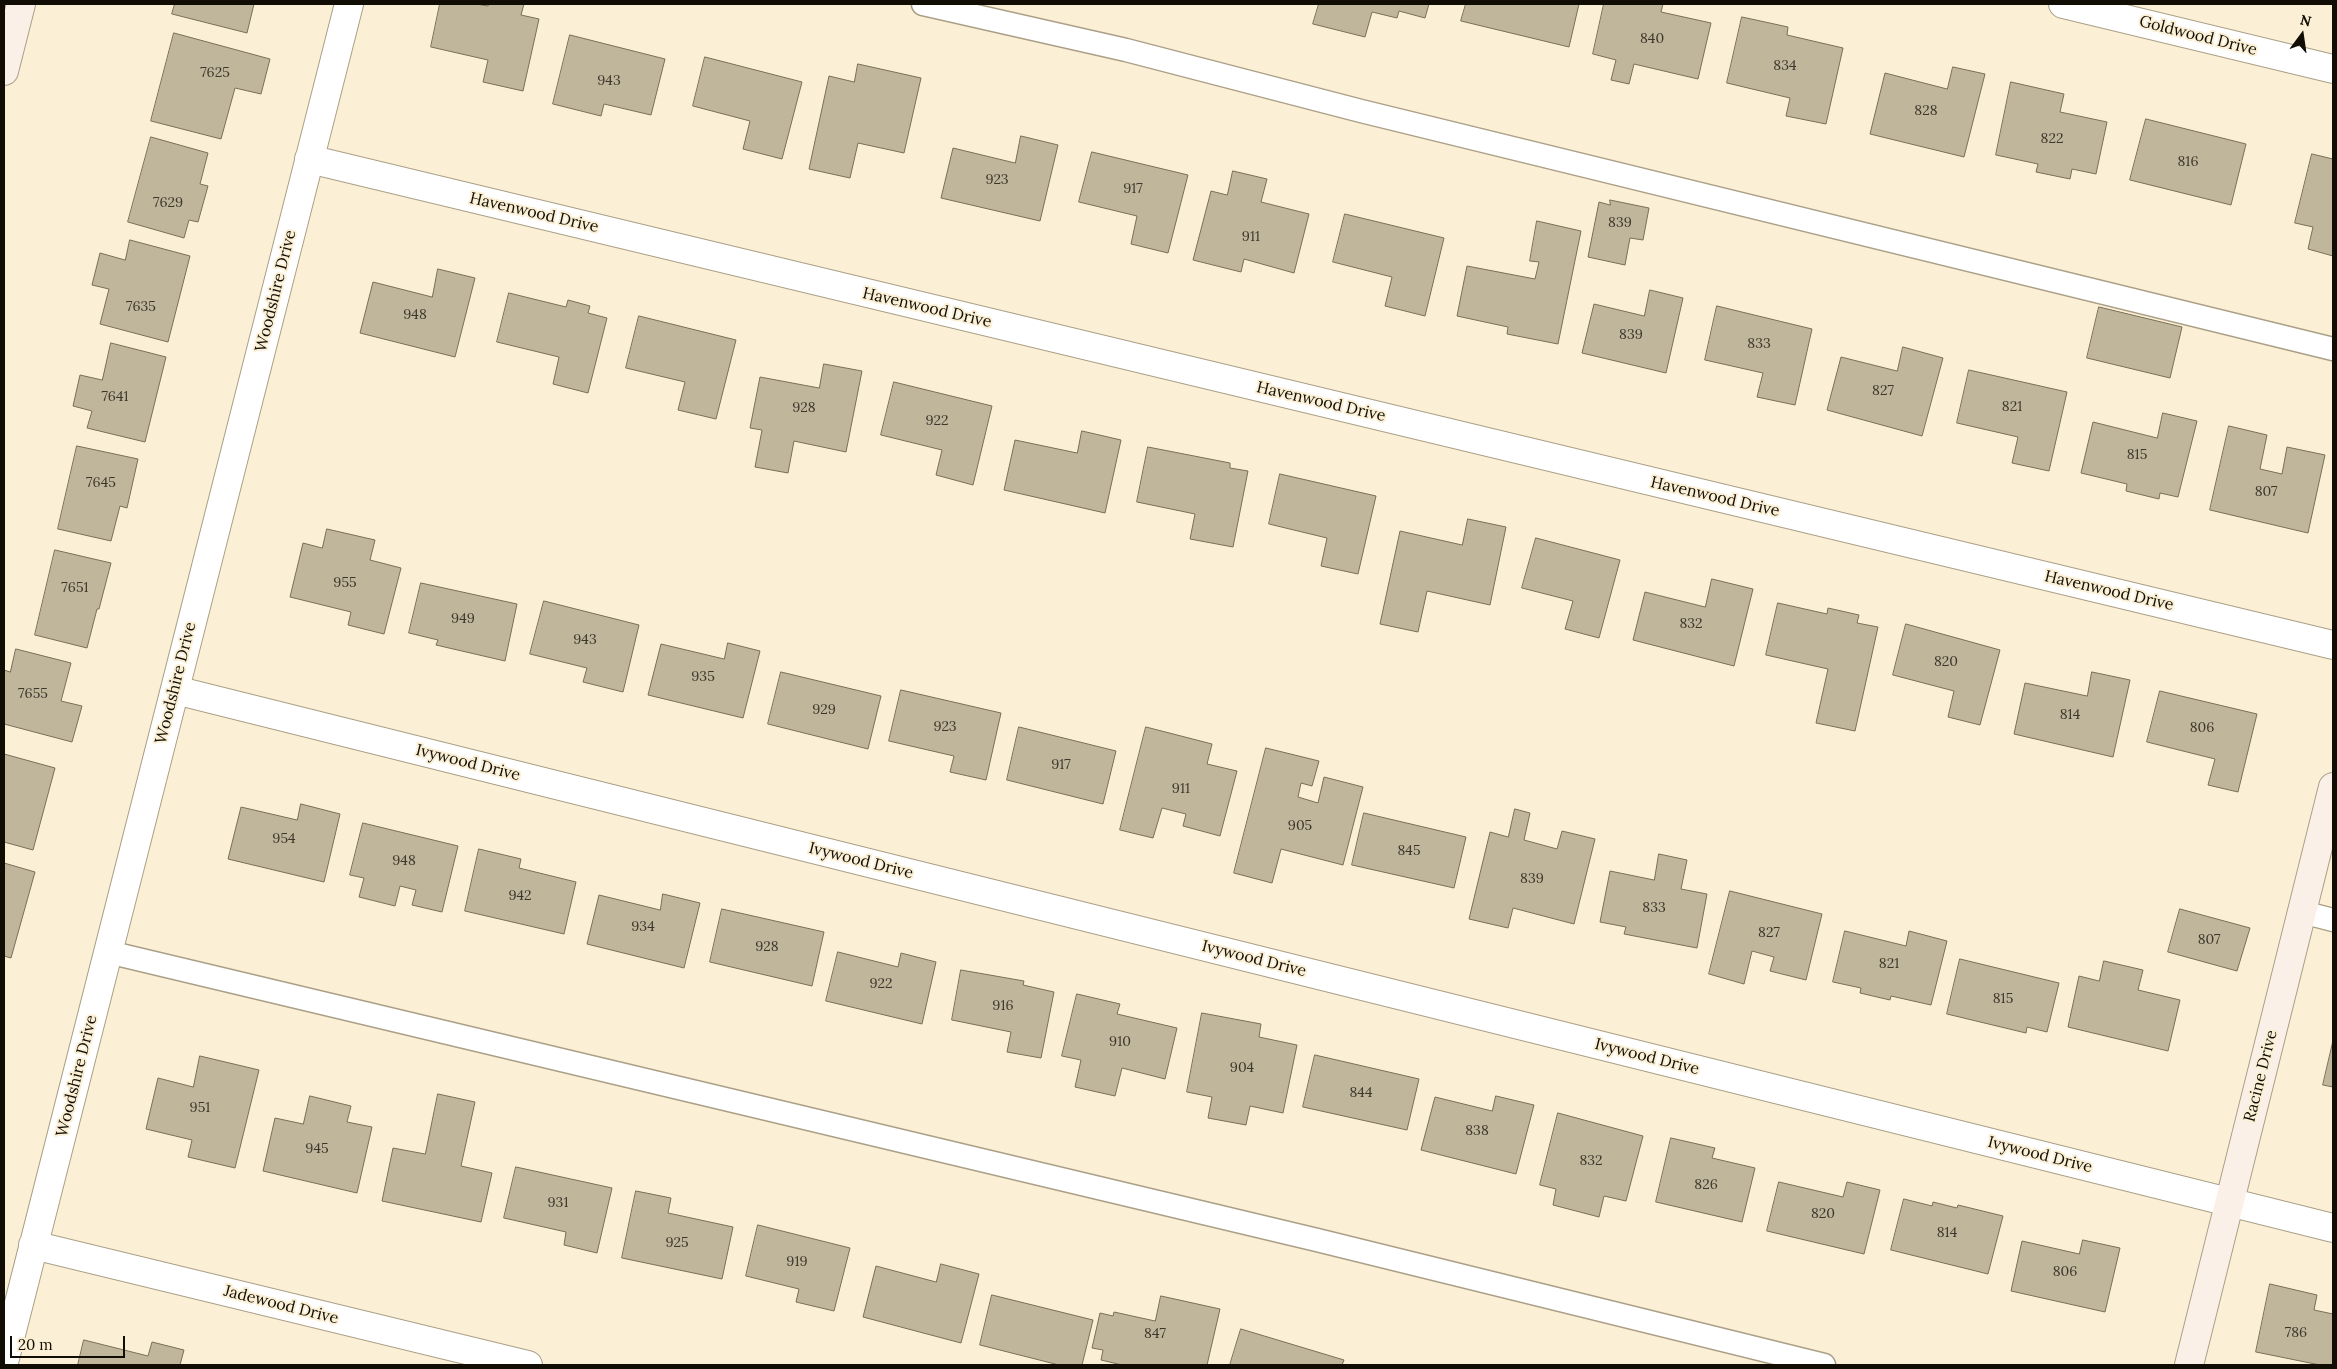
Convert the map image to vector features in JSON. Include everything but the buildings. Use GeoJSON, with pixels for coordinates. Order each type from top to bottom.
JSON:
{"type":"FeatureCollection","features":[{"type":"Feature","properties":{"kind":"street"},"geometry":{"type":"LineString","coordinates":[[4,71],[21,4]]}},
{"type":"Feature","properties":{"kind":"street","name":"Woodshire Drive"},"geometry":{"type":"LineString","coordinates":[[4,1362],[349,4]]}},
{"type":"Feature","properties":{"kind":"street","name":"Goldwood Drive"},"geometry":{"type":"LineString","coordinates":[[2063,4],[2333,69]]}},
{"type":"Feature","properties":{"kind":"street","name":"Havenwood Drive"},"geometry":{"type":"LineString","coordinates":[[309,160],[2333,645]]}},
{"type":"Feature","properties":{"kind":"street","name":"Ivywood Drive"},"geometry":{"type":"LineString","coordinates":[[175,690],[2333,1228]]}},
{"type":"Feature","properties":{"kind":"street","name":"Racine Drive"},"geometry":{"type":"LineString","coordinates":[[2189,1365],[2333,787]]}},
{"type":"Feature","properties":{"kind":"street","name":"Jadewood Drive"},"geometry":{"type":"LineString","coordinates":[[34,1245],[528,1365]]}},
{"type":"Feature","properties":{"kind":"lane"},"geometry":{"type":"LineString","coordinates":[[923,4],[1126,50],[1361,111],[2333,348]]}},
{"type":"Feature","properties":{"kind":"lane"},"geometry":{"type":"LineString","coordinates":[[2302,912],[2333,920]]}},
{"type":"Feature","properties":{"kind":"lane"},"geometry":{"type":"LineString","coordinates":[[108,952],[1270,1228],[1824,1365]]}}]}
